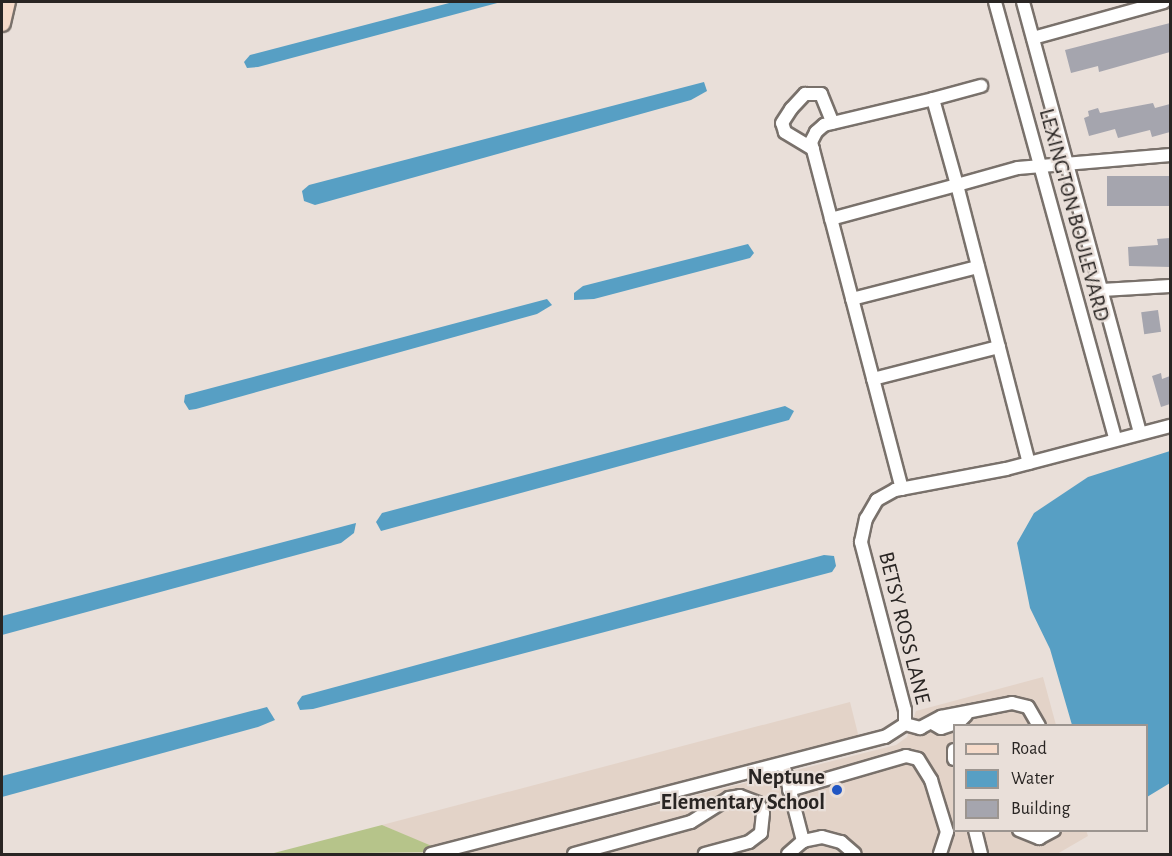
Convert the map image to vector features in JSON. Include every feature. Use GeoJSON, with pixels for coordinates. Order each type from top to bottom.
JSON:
{"type":"FeatureCollection","features":[{"type":"Feature","properties":{"kind":"main road"},"geometry":{"type":"LineString","coordinates":[[2,22],[7,2]]}},
{"type":"Feature","properties":{"kind":"street","name":"LEXINGTON BOULEVARD"},"geometry":{"type":"LineString","coordinates":[[995,2],[1115,439]]}},
{"type":"Feature","properties":{"kind":"street","name":"LEXINGTON BOULEVARD"},"geometry":{"type":"LineString","coordinates":[[1023,2],[1140,432]]}},
{"type":"Feature","properties":{"kind":"street"},"geometry":{"type":"LineString","coordinates":[[1033,38],[1164,2]]}},
{"type":"Feature","properties":{"kind":"street"},"geometry":{"type":"LineString","coordinates":[[902,489],[811,142],[816,132],[833,123],[981,86]]}},
{"type":"Feature","properties":{"kind":"street"},"geometry":{"type":"LineString","coordinates":[[813,149],[785,132],[782,123],[791,109],[805,94],[821,94],[833,123]]}},
{"type":"Feature","properties":{"kind":"street"},"geometry":{"type":"LineString","coordinates":[[933,99],[1029,463]]}},
{"type":"Feature","properties":{"kind":"street"},"geometry":{"type":"LineString","coordinates":[[831,219],[1018,168],[1170,155]]}},
{"type":"Feature","properties":{"kind":"street"},"geometry":{"type":"LineString","coordinates":[[852,299],[978,267]]}},
{"type":"Feature","properties":{"kind":"street"},"geometry":{"type":"LineString","coordinates":[[1102,290],[1170,286]]}},
{"type":"Feature","properties":{"kind":"street"},"geometry":{"type":"LineString","coordinates":[[873,379],[999,347]]}},
{"type":"Feature","properties":{"kind":"street","name":"BETSY ROSS LANE"},"geometry":{"type":"LineString","coordinates":[[430,855],[479,849],[885,737],[905,724],[861,542],[866,519],[877,500],[902,489],[1029,463],[1140,432],[1170,426]]}},
{"type":"Feature","properties":{"kind":"street"},"geometry":{"type":"LineString","coordinates":[[955,724],[966,715],[1012,703],[1028,707],[1038,724]]}},
{"type":"Feature","properties":{"kind":"street"},"geometry":{"type":"LineString","coordinates":[[905,724],[920,728],[934,724],[941,728],[953,725]]}},
{"type":"Feature","properties":{"kind":"street"},"geometry":{"type":"LineString","coordinates":[[789,790],[906,756],[918,759],[932,780],[947,832],[940,855]]}},
{"type":"Feature","properties":{"kind":"street"},"geometry":{"type":"LineString","coordinates":[[783,764],[803,841]]}},
{"type":"Feature","properties":{"kind":"street"},"geometry":{"type":"LineString","coordinates":[[574,855],[691,822],[729,798],[741,796],[758,803],[763,813],[761,833],[749,842],[705,855]]}},
{"type":"Feature","properties":{"kind":"street"},"geometry":{"type":"LineString","coordinates":[[975,832],[981,855]]}},
{"type":"Feature","properties":{"kind":"street"},"geometry":{"type":"LineString","coordinates":[[1022,832],[1039,838],[1052,832]]}},
{"type":"Feature","properties":{"kind":"street"},"geometry":{"type":"LineString","coordinates":[[788,855],[803,841],[832,837],[855,855]]}},
{"type":"Feature","properties":{"kind":"shaded area","name":"Neptune Elementary School"},"geometry":{"type":"Polygon","coordinates":[[[1043,677],[1056,724],[953,724],[953,832],[1087,832],[1088,836],[1057,854],[462,854],[896,745],[907,737],[916,711],[1043,677]]]}},
{"type":"Feature","properties":{"kind":"shaded area"},"geometry":{"type":"Polygon","coordinates":[[[850,702],[862,750],[447,854],[382,825],[850,702]]]}},
{"type":"Feature","properties":{"kind":"green space"},"geometry":{"type":"Polygon","coordinates":[[[382,825],[446,852],[270,854],[382,825]]]}},
{"type":"Feature","properties":{"kind":"water"},"geometry":{"type":"Polygon","coordinates":[[[453,2],[501,2],[258,67],[247,68],[244,62],[250,55],[453,2]]]}},
{"type":"Feature","properties":{"kind":"water"},"geometry":{"type":"Polygon","coordinates":[[[704,82],[707,91],[691,100],[315,205],[304,201],[302,191],[309,185],[704,82]]]}},
{"type":"Feature","properties":{"kind":"water"},"geometry":{"type":"Polygon","coordinates":[[[748,244],[754,253],[750,258],[594,299],[574,300],[574,293],[583,286],[748,244]]]}},
{"type":"Feature","properties":{"kind":"water"},"geometry":{"type":"Polygon","coordinates":[[[547,299],[552,305],[537,314],[196,409],[189,410],[184,402],[185,395],[547,299]]]}},
{"type":"Feature","properties":{"kind":"water"},"geometry":{"type":"Polygon","coordinates":[[[785,406],[794,411],[789,420],[381,531],[376,522],[382,513],[785,406]]]}},
{"type":"Feature","properties":{"kind":"water"},"geometry":{"type":"Polygon","coordinates":[[[1170,451],[1170,783],[1148,796],[1148,724],[1072,724],[1050,649],[1030,608],[1017,543],[1034,513],[1088,477],[1170,451]]]}},
{"type":"Feature","properties":{"kind":"water"},"geometry":{"type":"Polygon","coordinates":[[[356,523],[354,533],[341,543],[2,635],[2,616],[356,523]]]}},
{"type":"Feature","properties":{"kind":"water"},"geometry":{"type":"Polygon","coordinates":[[[824,555],[834,556],[836,566],[832,572],[313,709],[300,710],[297,703],[302,696],[824,555]]]}},
{"type":"Feature","properties":{"kind":"water"},"geometry":{"type":"Polygon","coordinates":[[[267,707],[275,720],[258,727],[2,797],[2,776],[267,707]]]}},
{"type":"Feature","properties":{"kind":"building"},"geometry":{"type":"Polygon","coordinates":[[[1170,23],[1170,52],[1099,72],[1098,66],[1071,73],[1065,50],[1170,23]]]}},
{"type":"Feature","properties":{"kind":"building"},"geometry":{"type":"Polygon","coordinates":[[[1153,103],[1155,108],[1170,104],[1170,132],[1152,137],[1150,130],[1118,138],[1115,129],[1089,136],[1084,118],[1089,116],[1088,111],[1098,108],[1100,113],[1153,103]]]}},
{"type":"Feature","properties":{"kind":"building"},"geometry":{"type":"Polygon","coordinates":[[[1107,176],[1170,176],[1170,206],[1107,206],[1107,176]]]}},
{"type":"Feature","properties":{"kind":"building"},"geometry":{"type":"Polygon","coordinates":[[[1170,238],[1170,267],[1129,266],[1128,247],[1158,245],[1157,239],[1170,238]]]}},
{"type":"Feature","properties":{"kind":"building"},"geometry":{"type":"Polygon","coordinates":[[[1158,310],[1161,332],[1144,334],[1141,312],[1158,310]]]}},
{"type":"Feature","properties":{"kind":"building"},"geometry":{"type":"Polygon","coordinates":[[[1161,373],[1162,379],[1170,376],[1170,404],[1161,407],[1152,376],[1161,373]]]}},
{"type":"Feature","properties":{"kind":"place","name":"Neptune Elementary School"},"geometry":{"type":"Point","coordinates":[837,790]}}]}
